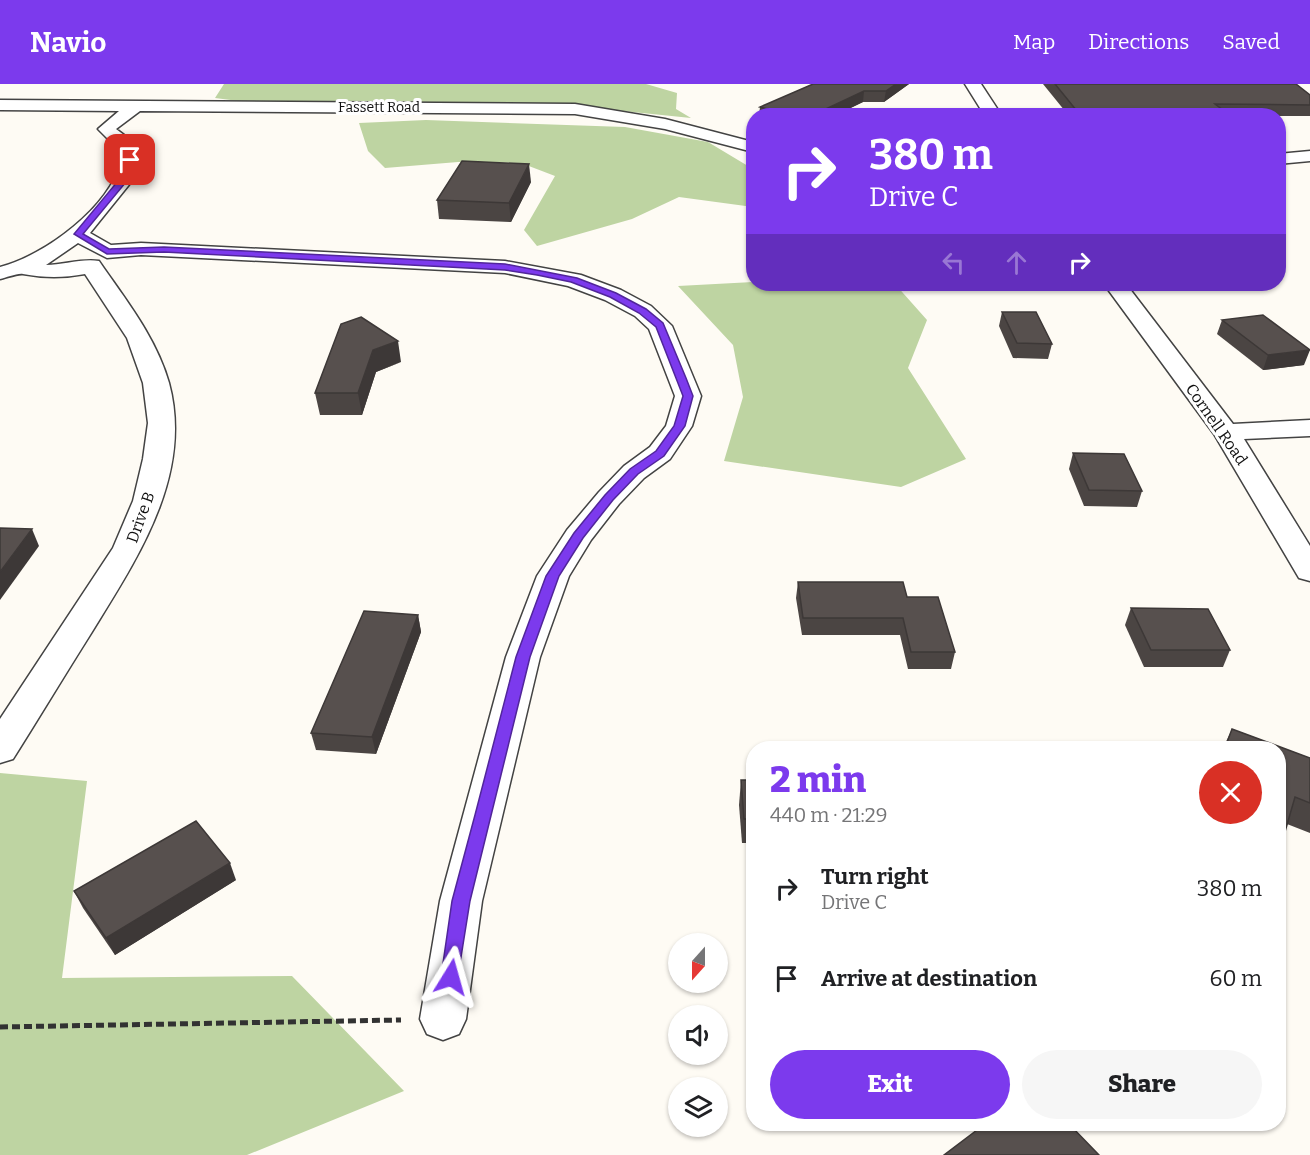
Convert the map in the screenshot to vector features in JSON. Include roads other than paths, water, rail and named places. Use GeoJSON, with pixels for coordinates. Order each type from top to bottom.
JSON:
{"type":"FeatureCollection","features":[{"type":"Feature","properties":{"kind":"street"},"geometry":{"type":"LineString","coordinates":[[973,84],[989,108]]}},
{"type":"Feature","properties":{"kind":"street"},"geometry":{"type":"LineString","coordinates":[[106,129],[139,98]]}},
{"type":"Feature","properties":{"kind":"street","name":"Fassett Road"},"geometry":{"type":"LineString","coordinates":[[0,105],[98,106],[139,98],[575,109],[630,115],[684,127],[746,145]]}},
{"type":"Feature","properties":{"kind":"street"},"geometry":{"type":"LineString","coordinates":[[0,273],[29,266],[78,234],[127,176],[130,160],[118,139],[106,129],[51,105]]}},
{"type":"Feature","properties":{"kind":"street"},"geometry":{"type":"LineString","coordinates":[[1286,158],[1310,156]]}},
{"type":"Feature","properties":{"kind":"street"},"geometry":{"type":"LineString","coordinates":[[78,234],[99,259]]}},
{"type":"Feature","properties":{"kind":"street"},"geometry":{"type":"LineString","coordinates":[[29,266],[32,271],[66,271],[99,259],[141,249],[505,267],[573,280],[613,295],[643,311],[660,326],[688,396],[679,426],[660,453],[634,472],[609,498],[578,536],[553,576],[523,657],[461,901],[444,1019]]}},
{"type":"Feature","properties":{"kind":"street","name":"Drive B"},"geometry":{"type":"LineString","coordinates":[[0,749],[14,705],[128,548],[148,501],[157,459],[161,423],[156,383],[139,338],[99,259]]}},
{"type":"Feature","properties":{"kind":"street","name":"Cornell Road"},"geometry":{"type":"LineString","coordinates":[[1120,291],[1226,432],[1310,571]]}},
{"type":"Feature","properties":{"kind":"street"},"geometry":{"type":"LineString","coordinates":[[1226,432],[1310,428]]}}]}
